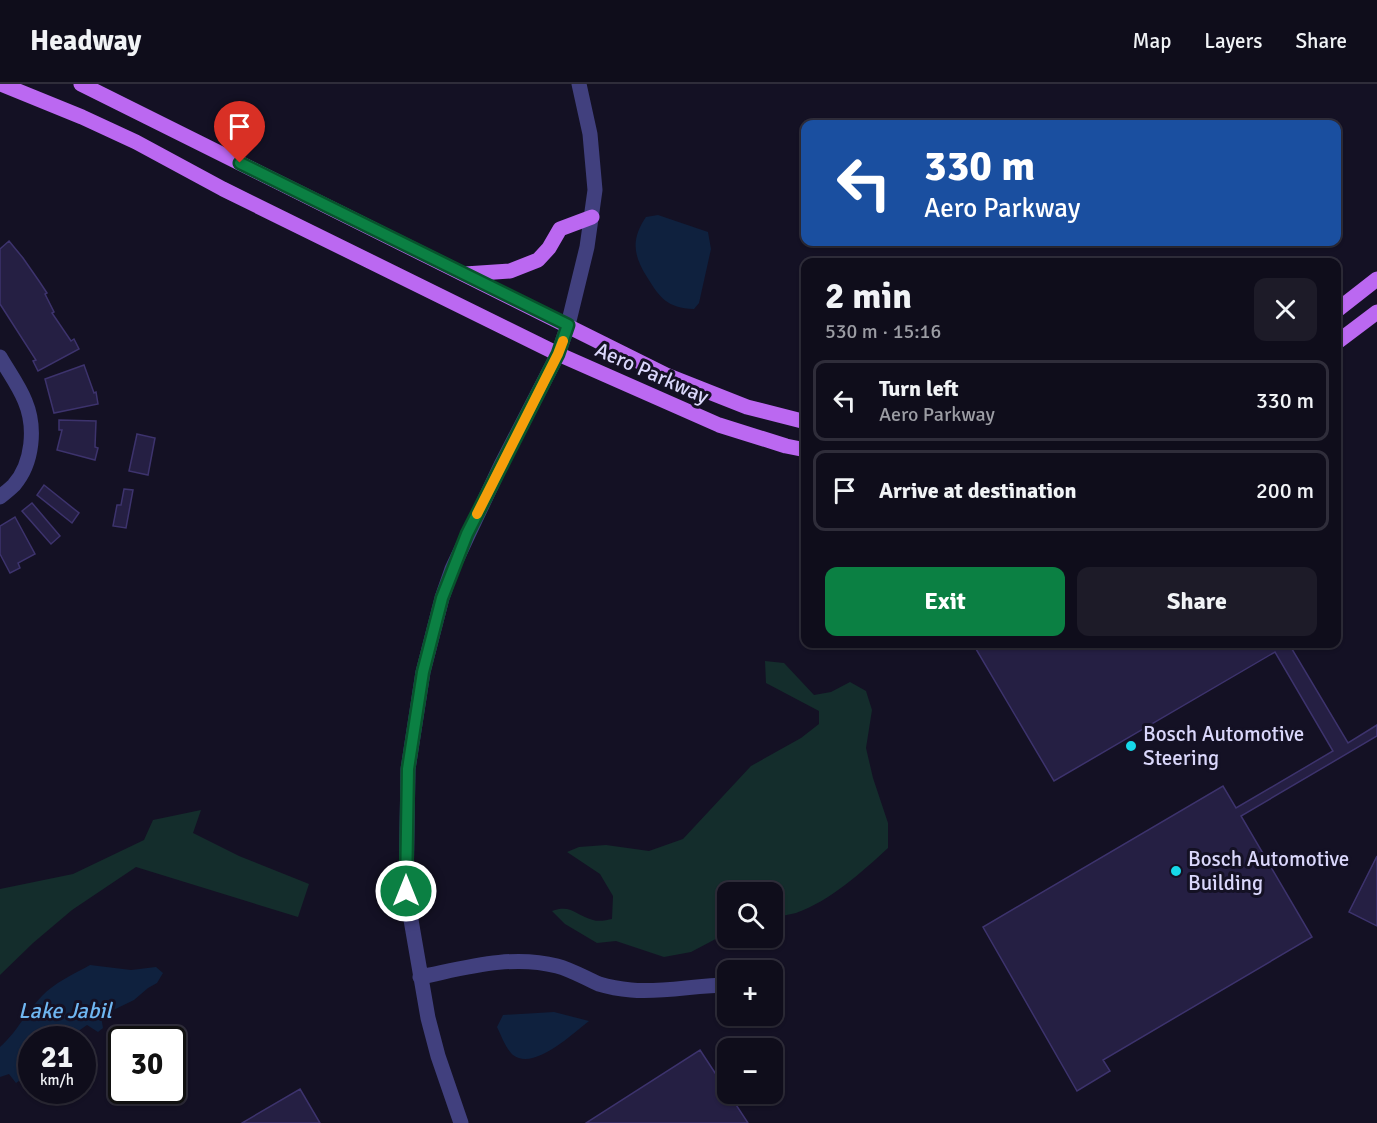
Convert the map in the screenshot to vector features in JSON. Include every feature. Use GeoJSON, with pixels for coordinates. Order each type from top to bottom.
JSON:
{"type":"FeatureCollection","features":[{"type":"Feature","properties":{"kind":"main road","name":"Aero Parkway"},"geometry":{"type":"LineString","coordinates":[[1,84],[136,142],[223,189],[558,354],[718,425],[801,449]]}},
{"type":"Feature","properties":{"kind":"main road","name":"Aero Parkway"},"geometry":{"type":"LineString","coordinates":[[81,84],[666,375],[747,407],[801,421]]}},
{"type":"Feature","properties":{"kind":"main road"},"geometry":{"type":"LineString","coordinates":[[462,274],[510,271],[538,261],[560,229],[592,217]]}},
{"type":"Feature","properties":{"kind":"main road"},"geometry":{"type":"LineString","coordinates":[[1341,307],[1377,279]]}},
{"type":"Feature","properties":{"kind":"main road"},"geometry":{"type":"LineString","coordinates":[[1341,339],[1377,312]]}},
{"type":"Feature","properties":{"kind":"street"},"geometry":{"type":"LineString","coordinates":[[461,1123],[438,1056],[428,1018],[406,891],[408,769],[423,672],[452,568],[501,465],[558,354],[568,325],[587,247],[595,190],[590,134],[579,84]]}},
{"type":"Feature","properties":{"kind":"street"},"geometry":{"type":"LineString","coordinates":[[0,357],[25,401],[32,427],[30,450],[24,469],[14,485],[0,497]]}},
{"type":"Feature","properties":{"kind":"street"},"geometry":{"type":"LineString","coordinates":[[420,977],[493,963],[520,961],[556,966],[575,972],[599,984],[633,990],[717,986]]}},
{"type":"Feature","properties":{"kind":"green space"},"geometry":{"type":"Polygon","coordinates":[[[765,661],[784,663],[814,695],[831,692],[850,682],[866,691],[872,710],[866,748],[888,823],[888,848],[833,893],[796,913],[783,915],[783,882],[717,882],[717,938],[691,952],[664,957],[616,941],[597,943],[565,924],[552,911],[569,910],[595,921],[612,919],[613,896],[600,874],[567,852],[579,847],[606,845],[649,851],[683,839],[751,766],[801,738],[819,724],[819,711],[766,683],[765,661]]]}},
{"type":"Feature","properties":{"kind":"green space"},"geometry":{"type":"Polygon","coordinates":[[[201,810],[193,833],[239,856],[309,884],[298,917],[136,867],[72,910],[0,975],[0,889],[73,874],[144,840],[153,820],[201,810]]]}},
{"type":"Feature","properties":{"kind":"water"},"geometry":{"type":"Polygon","coordinates":[[[658,215],[708,232],[711,249],[699,303],[694,309],[677,307],[665,300],[642,269],[636,247],[638,233],[646,217],[658,215]]]}},
{"type":"Feature","properties":{"kind":"water","name":"Lake Jabil"},"geometry":{"type":"Polygon","coordinates":[[[90,965],[131,970],[156,967],[163,973],[157,983],[134,1000],[101,1016],[103,1028],[98,1032],[96,1026],[87,1025],[18,1026],[18,1082],[16,1083],[9,1074],[0,1077],[0,1047],[36,1002],[64,979],[90,965]]]}},
{"type":"Feature","properties":{"kind":"water"},"geometry":{"type":"Polygon","coordinates":[[[554,1012],[589,1021],[542,1055],[522,1059],[510,1052],[497,1027],[503,1015],[554,1012]]]}},
{"type":"Feature","properties":{"kind":"building"},"geometry":{"type":"Polygon","coordinates":[[[9,241],[47,293],[45,294],[54,312],[52,313],[71,341],[74,339],[79,349],[38,371],[33,361],[36,360],[0,304],[0,249],[9,241]]]}},
{"type":"Feature","properties":{"kind":"building"},"geometry":{"type":"Polygon","coordinates":[[[84,365],[94,393],[96,392],[98,404],[54,413],[45,379],[84,365]]]}},
{"type":"Feature","properties":{"kind":"building"},"geometry":{"type":"Polygon","coordinates":[[[59,420],[96,421],[95,447],[98,448],[95,460],[57,450],[62,430],[59,430],[59,420]]]}},
{"type":"Feature","properties":{"kind":"building"},"geometry":{"type":"Polygon","coordinates":[[[137,434],[155,438],[148,475],[129,471],[137,434]]]}},
{"type":"Feature","properties":{"kind":"building"},"geometry":{"type":"Polygon","coordinates":[[[44,485],[79,513],[72,523],[37,495],[44,485]]]}},
{"type":"Feature","properties":{"kind":"building"},"geometry":{"type":"Polygon","coordinates":[[[124,489],[133,490],[126,528],[113,526],[117,505],[121,505],[124,489]]]}},
{"type":"Feature","properties":{"kind":"building"},"geometry":{"type":"Polygon","coordinates":[[[32,503],[60,536],[51,544],[22,511],[32,503]]]}},
{"type":"Feature","properties":{"kind":"building"},"geometry":{"type":"Polygon","coordinates":[[[15,517],[35,554],[18,563],[20,568],[10,573],[0,554],[0,526],[15,517]]]}},
{"type":"Feature","properties":{"kind":"building","name":"Bosch Automotive Building"},"geometry":{"type":"Polygon","coordinates":[[[975,648],[1291,648],[1348,743],[1377,725],[1377,736],[1241,816],[1312,937],[1103,1060],[1110,1071],[1077,1091],[983,927],[1223,786],[1236,808],[1333,751],[1275,652],[1054,781],[975,648]]]}},
{"type":"Feature","properties":{"kind":"building"},"geometry":{"type":"Polygon","coordinates":[[[1377,856],[1377,926],[1349,912],[1377,856]]]}},
{"type":"Feature","properties":{"kind":"building"},"geometry":{"type":"Polygon","coordinates":[[[700,1050],[717,1076],[717,1104],[736,1104],[748,1123],[586,1123],[700,1050]]]}},
{"type":"Feature","properties":{"kind":"building"},"geometry":{"type":"Polygon","coordinates":[[[300,1089],[320,1123],[242,1123],[300,1089]]]}},
{"type":"Feature","properties":{"kind":"slow traffic"},"geometry":{"type":"LineString","coordinates":[[477,514],[563,341]]}},
{"type":"Feature","properties":{"kind":"place","name":"Bosch Automotive Steering"},"geometry":{"type":"Point","coordinates":[1131,746]}},
{"type":"Feature","properties":{"kind":"place","name":"Bosch Automotive Building"},"geometry":{"type":"Point","coordinates":[1176,871]}},
{"type":"Feature","properties":{"kind":"route"},"geometry":{"type":"LineString","coordinates":[[240,163],[568,325],[558,354],[467,534],[442,598],[423,672],[408,769],[406,891]]}}]}
